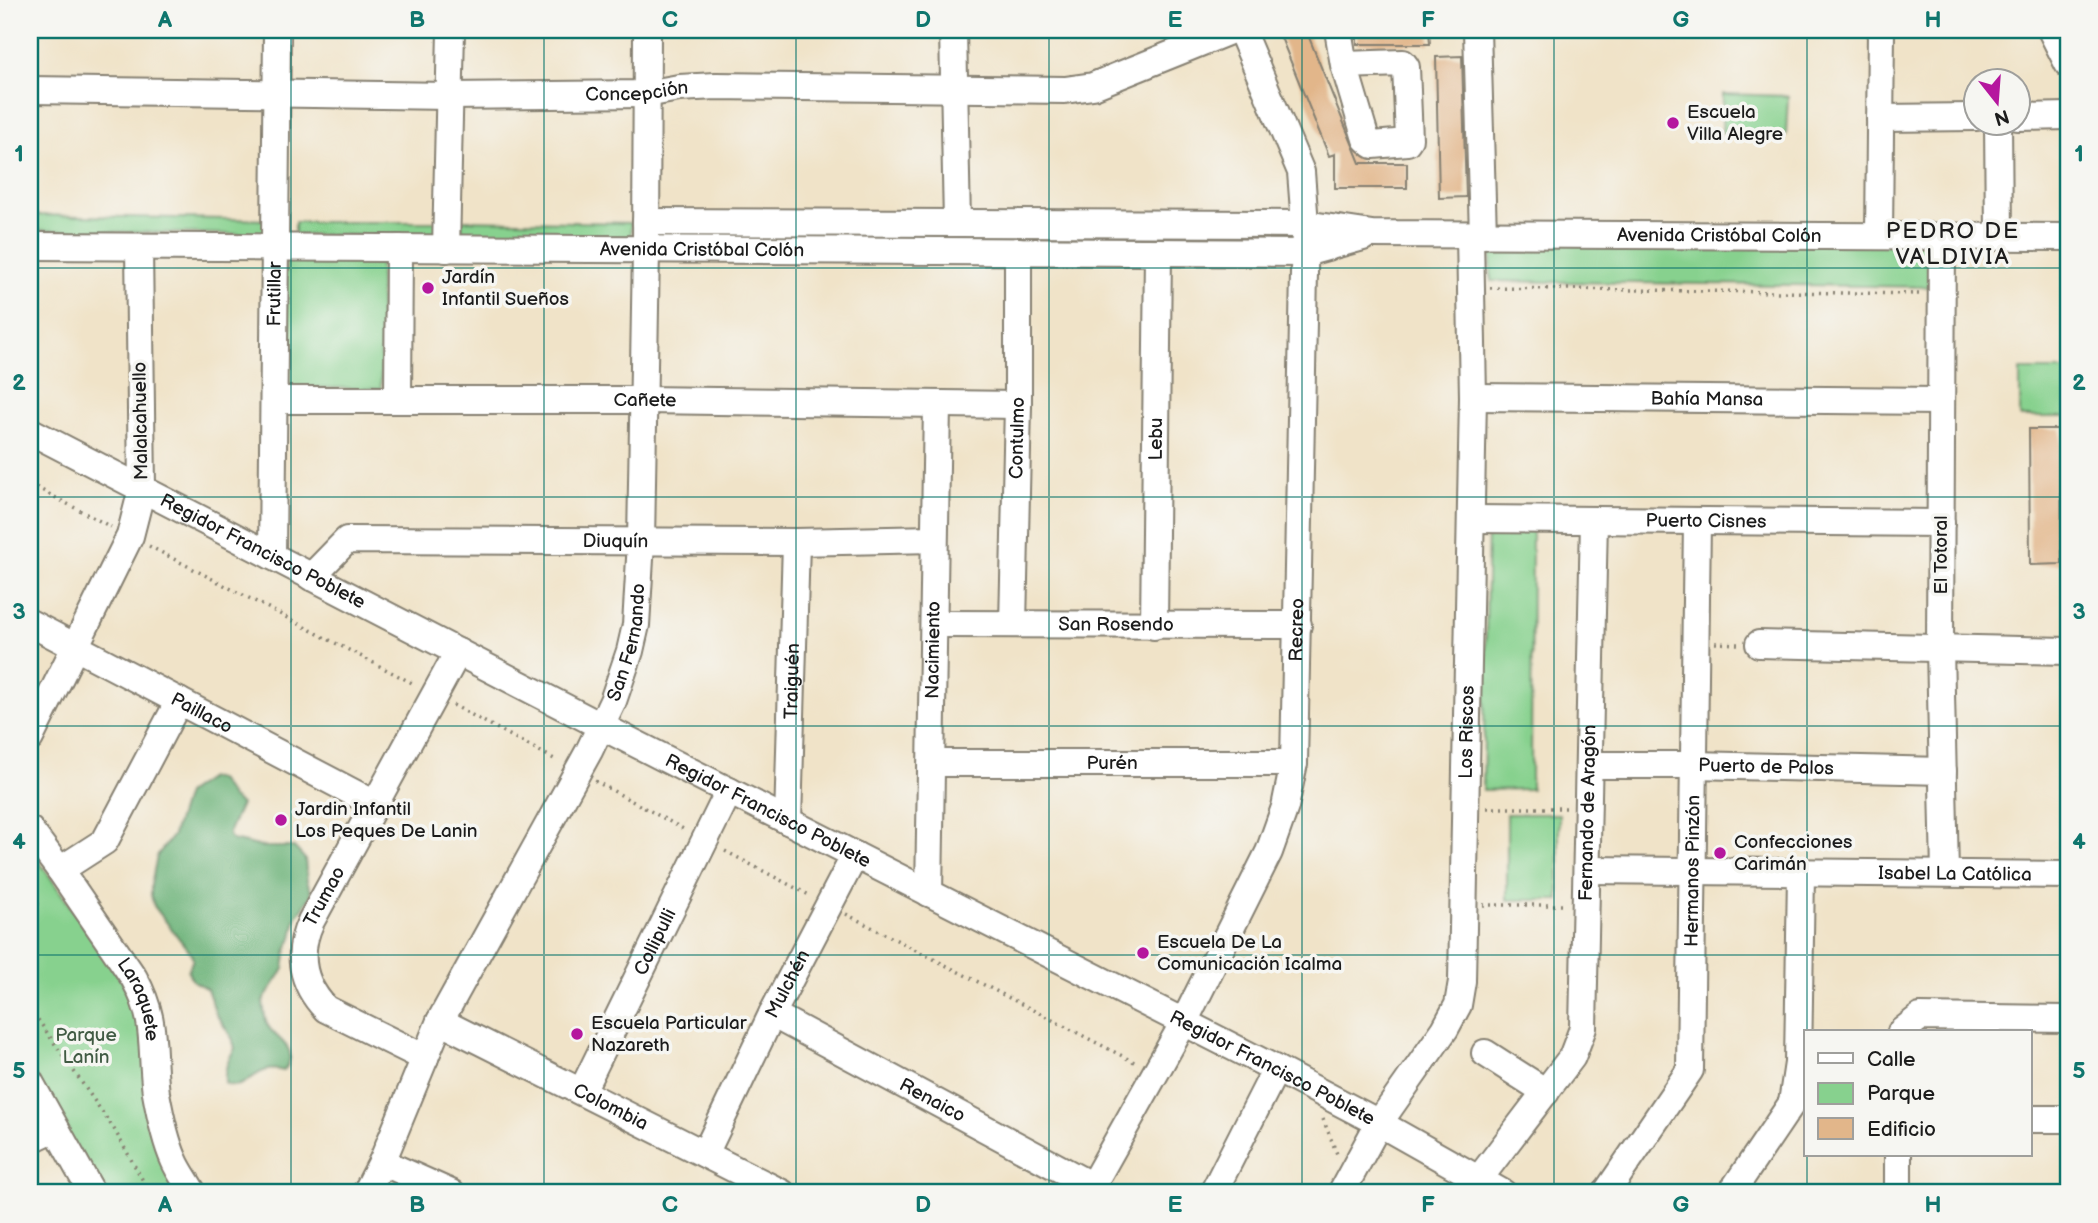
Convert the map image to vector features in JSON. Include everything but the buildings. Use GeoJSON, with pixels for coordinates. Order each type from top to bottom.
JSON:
{"type":"FeatureCollection","features":[{"type":"Feature","properties":{"kind":"street","name":"Frutillar"},"geometry":{"type":"LineString","coordinates":[[272,556],[277,30]]}},
{"type":"Feature","properties":{"kind":"street"},"geometry":{"type":"LineString","coordinates":[[446,248],[451,30]]}},
{"type":"Feature","properties":{"kind":"street","name":"San Fernando"},"geometry":{"type":"LineString","coordinates":[[366,1193],[382,1162],[440,1021],[601,726],[623,675],[636,625],[644,400],[647,30]]}},
{"type":"Feature","properties":{"kind":"street"},"geometry":{"type":"LineString","coordinates":[[953,30],[957,223]]}},
{"type":"Feature","properties":{"kind":"street","name":"Concepción"},"geometry":{"type":"LineString","coordinates":[[30,90],[449,96],[646,93],[716,86],[1065,90],[1093,86],[1232,30]]}},
{"type":"Feature","properties":{"kind":"street","name":"Recreo"},"geometry":{"type":"LineString","coordinates":[[1090,1190],[1184,1022],[1269,852],[1285,807],[1294,763],[1306,224],[1301,173],[1241,30]]}},
{"type":"Feature","properties":{"kind":"street"},"geometry":{"type":"LineString","coordinates":[[1338,30],[1344,65]]}},
{"type":"Feature","properties":{"kind":"street","name":"Los Riscos"},"geometry":{"type":"LineString","coordinates":[[1341,1193],[1379,1123],[1445,1029],[1458,1005],[1462,981],[1472,519],[1471,288],[1476,235],[1477,30]]}},
{"type":"Feature","properties":{"kind":"street"},"geometry":{"type":"LineString","coordinates":[[1879,236],[1881,30]]}},
{"type":"Feature","properties":{"kind":"street"},"geometry":{"type":"LineString","coordinates":[[2051,30],[2068,64]]}},
{"type":"Feature","properties":{"kind":"street"},"geometry":{"type":"LineString","coordinates":[[2032,117],[2068,116]]}},
{"type":"Feature","properties":{"kind":"street"},"geometry":{"type":"LineString","coordinates":[[1880,118],[1962,117]]}},
{"type":"Feature","properties":{"kind":"street"},"geometry":{"type":"LineString","coordinates":[[1998,136],[1999,235]]}},
{"type":"Feature","properties":{"kind":"street","name":"Avenida Cristóbal Colón"},"geometry":{"type":"LineString","coordinates":[[646,222],[1306,224],[1372,234],[2068,237]]}},
{"type":"Feature","properties":{"kind":"street","name":"Avenida Cristóbal Colón"},"geometry":{"type":"LineString","coordinates":[[30,246],[1305,253],[1372,234]]}},
{"type":"Feature","properties":{"kind":"street","name":"El Totoral"},"geometry":{"type":"LineString","coordinates":[[1942,236],[1940,648],[1945,873]]}},
{"type":"Feature","properties":{"kind":"street","name":"Malalcahuello"},"geometry":{"type":"LineString","coordinates":[[30,738],[130,537],[142,489],[139,247]]}},
{"type":"Feature","properties":{"kind":"street"},"geometry":{"type":"LineString","coordinates":[[398,399],[400,248]]}},
{"type":"Feature","properties":{"kind":"street","name":"Contulmo"},"geometry":{"type":"LineString","coordinates":[[1013,624],[1018,251]]}},
{"type":"Feature","properties":{"kind":"street","name":"Lebu"},"geometry":{"type":"LineString","coordinates":[[1154,626],[1158,252]]}},
{"type":"Feature","properties":{"kind":"street","name":"Bahía Mansa"},"geometry":{"type":"LineString","coordinates":[[1473,397],[1941,401]]}},
{"type":"Feature","properties":{"kind":"street","name":"Cañete"},"geometry":{"type":"LineString","coordinates":[[274,400],[644,400],[1018,405]]}},
{"type":"Feature","properties":{"kind":"street","name":"Nacimiento"},"geometry":{"type":"LineString","coordinates":[[929,893],[937,405]]}},
{"type":"Feature","properties":{"kind":"street","name":"Regidor Francisco Poblete"},"geometry":{"type":"LineString","coordinates":[[30,431],[601,726],[1276,1069],[1379,1123],[1474,1186],[1503,1193]]}},
{"type":"Feature","properties":{"kind":"street","name":"Puerto Cisnes"},"geometry":{"type":"LineString","coordinates":[[1472,519],[1941,523]]}},
{"type":"Feature","properties":{"kind":"street","name":"Fernando de Aragón"},"geometry":{"type":"LineString","coordinates":[[1474,1186],[1572,1057],[1583,1028],[1594,520]]}},
{"type":"Feature","properties":{"kind":"street","name":"Hermanos Pinzón"},"geometry":{"type":"LineString","coordinates":[[1606,1193],[1690,1070],[1697,521]]}},
{"type":"Feature","properties":{"kind":"street","name":"Diuquín"},"geometry":{"type":"LineString","coordinates":[[311,577],[347,540],[796,542],[934,539]]}},
{"type":"Feature","properties":{"kind":"street","name":"Traiguén"},"geometry":{"type":"LineString","coordinates":[[789,821],[796,542]]}},
{"type":"Feature","properties":{"kind":"street","name":"Paillaco"},"geometry":{"type":"LineString","coordinates":[[30,623],[375,804]]}},
{"type":"Feature","properties":{"kind":"street","name":"San Rosendo"},"geometry":{"type":"LineString","coordinates":[[934,624],[1298,625]]}},
{"type":"Feature","properties":{"kind":"street"},"geometry":{"type":"LineString","coordinates":[[1759,645],[2068,651]]}},
{"type":"Feature","properties":{"kind":"street","name":"Trumao"},"geometry":{"type":"LineString","coordinates":[[425,1058],[326,1009],[317,999],[304,975],[302,961],[305,933],[458,652]]}},
{"type":"Feature","properties":{"kind":"street"},"geometry":{"type":"LineString","coordinates":[[60,870],[105,841],[179,701]]}},
{"type":"Feature","properties":{"kind":"street","name":"Purén"},"geometry":{"type":"LineString","coordinates":[[932,763],[1294,763]]}},
{"type":"Feature","properties":{"kind":"street","name":"Puerto de Palos"},"geometry":{"type":"LineString","coordinates":[[1589,765],[1943,771]]}},
{"type":"Feature","properties":{"kind":"street","name":"Collipulli"},"geometry":{"type":"LineString","coordinates":[[582,1091],[729,791]]}},
{"type":"Feature","properties":{"kind":"street","name":"Laraquete"},"geometry":{"type":"LineString","coordinates":[[30,831],[60,870],[143,993],[152,1024],[156,1090],[163,1123],[174,1160],[193,1193]]}},
{"type":"Feature","properties":{"kind":"street","name":"Mulchén"},"geometry":{"type":"LineString","coordinates":[[705,1154],[772,1014],[855,855]]}},
{"type":"Feature","properties":{"kind":"street","name":"Isabel La Católica"},"geometry":{"type":"LineString","coordinates":[[1587,870],[2068,875]]}},
{"type":"Feature","properties":{"kind":"street"},"geometry":{"type":"LineString","coordinates":[[1731,1193],[1792,1103],[1798,1063],[1801,873]]}},
{"type":"Feature","properties":{"kind":"street","name":"Renaico"},"geometry":{"type":"LineString","coordinates":[[772,1014],[1090,1190]]}},
{"type":"Feature","properties":{"kind":"street"},"geometry":{"type":"LineString","coordinates":[[1911,1025],[2068,1019]]}},
{"type":"Feature","properties":{"kind":"street","name":"Colombia"},"geometry":{"type":"LineString","coordinates":[[440,1021],[705,1154],[756,1187],[782,1193]]}},
{"type":"Feature","properties":{"kind":"street"},"geometry":{"type":"LineString","coordinates":[[1485,1053],[1546,1092]]}},
{"type":"Feature","properties":{"kind":"street"},"geometry":{"type":"LineString","coordinates":[[1213,1193],[1276,1069]]}},
{"type":"Feature","properties":{"kind":"street"},"geometry":{"type":"LineString","coordinates":[[30,1082],[92,1193]]}},
{"type":"Feature","properties":{"kind":"street"},"geometry":{"type":"LineString","coordinates":[[2032,1119],[2068,1119]]}},
{"type":"Feature","properties":{"kind":"street"},"geometry":{"type":"LineString","coordinates":[[30,1140],[55,1128]]}},
{"type":"Feature","properties":{"kind":"street"},"geometry":{"type":"LineString","coordinates":[[1898,1156],[1898,1193]]}},
{"type":"Feature","properties":{"kind":"street"},"geometry":{"type":"LineString","coordinates":[[382,1162],[450,1193]]}},
{"type":"Feature","properties":{"kind":"path"},"geometry":{"type":"LineString","coordinates":[[1471,288],[1942,295]]}},
{"type":"Feature","properties":{"kind":"path"},"geometry":{"type":"LineString","coordinates":[[1480,808],[1543,808]]}},
{"type":"Feature","properties":{"kind":"path"},"geometry":{"type":"LineString","coordinates":[[30,883],[38,904],[30,907]]}},
{"type":"Feature","properties":{"kind":"path"},"geometry":{"type":"LineString","coordinates":[[1479,905],[1555,906]]}},
{"type":"Feature","properties":{"kind":"path"},"geometry":{"type":"LineString","coordinates":[[30,1008],[114,1129],[150,1193]]}},
{"type":"Feature","properties":{"kind":"green space"},"geometry":{"type":"Polygon","coordinates":[[[1723,94],[1788,96],[1786,135],[1722,134],[1723,94]]]}},
{"type":"Feature","properties":{"kind":"green space"},"geometry":{"type":"Polygon","coordinates":[[[30,215],[274,220],[274,235],[30,230],[30,215]]]}},
{"type":"Feature","properties":{"kind":"green space"},"geometry":{"type":"Polygon","coordinates":[[[462,220],[631,223],[631,238],[462,235],[462,220]]]}},
{"type":"Feature","properties":{"kind":"green space"},"geometry":{"type":"Polygon","coordinates":[[[295,222],[440,222],[440,236],[295,235],[295,222]]]}},
{"type":"Feature","properties":{"kind":"green space"},"geometry":{"type":"Polygon","coordinates":[[[1491,241],[1936,244],[1935,287],[1491,281],[1491,241]]]}},
{"type":"Feature","properties":{"kind":"green space"},"geometry":{"type":"Polygon","coordinates":[[[286,259],[380,259],[381,389],[286,387],[286,259]]]}},
{"type":"Feature","properties":{"kind":"green space"},"geometry":{"type":"Polygon","coordinates":[[[2020,370],[2068,370],[2068,417],[2020,417],[2020,370]]]}},
{"type":"Feature","properties":{"kind":"green space"},"geometry":{"type":"Polygon","coordinates":[[[1488,525],[1532,527],[1531,789],[1483,790],[1488,525]]]}},
{"type":"Feature","properties":{"kind":"green space"},"geometry":{"type":"Polygon","coordinates":[[[209,778],[219,780],[232,798],[241,804],[229,831],[232,840],[263,847],[294,847],[305,859],[307,882],[311,891],[311,896],[296,918],[284,969],[263,1001],[267,1024],[289,1050],[289,1062],[284,1071],[267,1070],[237,1086],[225,1083],[227,1064],[235,1048],[232,1038],[216,1014],[207,989],[193,981],[190,976],[188,971],[193,959],[191,954],[154,906],[151,895],[157,856],[173,835],[186,794],[209,778]]]}},
{"type":"Feature","properties":{"kind":"green space"},"geometry":{"type":"Polygon","coordinates":[[[1507,814],[1559,814],[1559,900],[1507,900],[1507,814]]]}},
{"type":"Feature","properties":{"kind":"green space","name":"Parque Lanín"},"geometry":{"type":"Polygon","coordinates":[[[30,848],[122,981],[135,1005],[178,1193],[100,1193],[30,1066],[30,848]]]}},
{"type":"Feature","properties":{"kind":"place","name":"Escuela Villa Alegre"},"geometry":{"type":"Point","coordinates":[1673,123]}},
{"type":"Feature","properties":{"kind":"place","name":"Jardín Infantil Sueños"},"geometry":{"type":"Point","coordinates":[428,288]}},
{"type":"Feature","properties":{"kind":"place","name":"Jardin Infantil Los Peques De Lanin"},"geometry":{"type":"Point","coordinates":[281,820]}},
{"type":"Feature","properties":{"kind":"place","name":"Confecciones Carimán"},"geometry":{"type":"Point","coordinates":[1720,853]}},
{"type":"Feature","properties":{"kind":"place","name":"Escuela De La Comunicación Icalma"},"geometry":{"type":"Point","coordinates":[1143,953]}},
{"type":"Feature","properties":{"kind":"place","name":"Escuela Particular Nazareth"},"geometry":{"type":"Point","coordinates":[577,1034]}},
{"type":"Feature","properties":{"kind":"district","name":"PEDRO DE VALDIVIA"},"geometry":{"type":"Point","coordinates":[1953,244]}}]}
